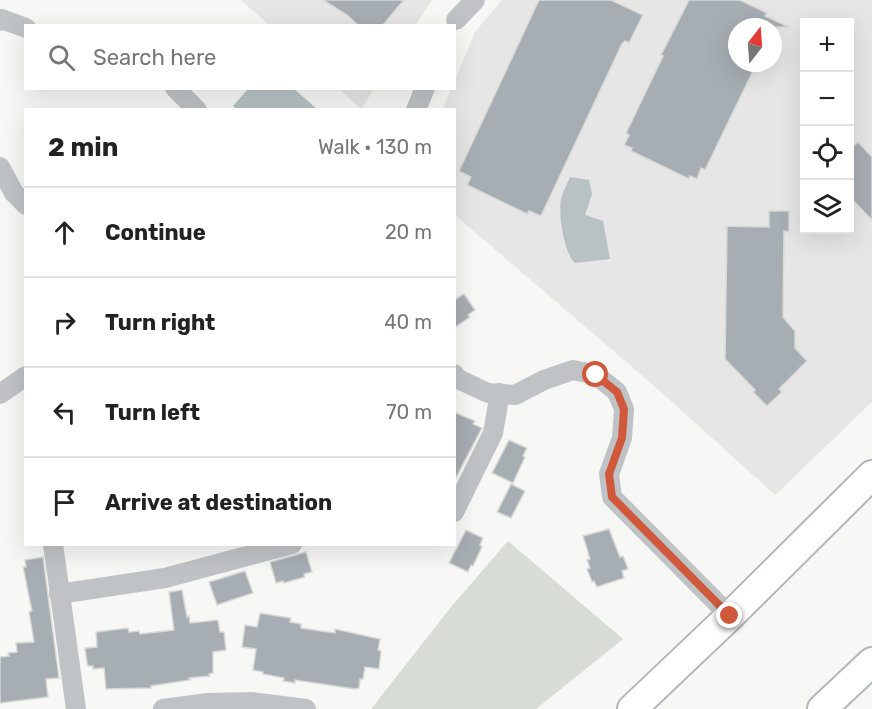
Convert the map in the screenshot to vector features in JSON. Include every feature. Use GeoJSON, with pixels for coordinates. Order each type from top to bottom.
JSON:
{"type":"FeatureCollection","features":[{"type":"Feature","properties":{"kind":"highway"},"geometry":{"type":"LineString","coordinates":[[632,709],[730,616],[872,475]]}},
{"type":"Feature","properties":{"kind":"highway"},"geometry":{"type":"LineString","coordinates":[[822,709],[872,662]]}},
{"type":"Feature","properties":{"kind":"street"},"geometry":{"type":"LineString","coordinates":[[454,23],[459,0]]}},
{"type":"Feature","properties":{"kind":"street"},"geometry":{"type":"LineString","coordinates":[[454,23],[475,0]]}},
{"type":"Feature","properties":{"kind":"street"},"geometry":{"type":"LineString","coordinates":[[0,21],[2,19],[24,27]]}},
{"type":"Feature","properties":{"kind":"street"},"geometry":{"type":"LineString","coordinates":[[177,90],[195,108]]}},
{"type":"Feature","properties":{"kind":"street"},"geometry":{"type":"LineString","coordinates":[[417,108],[424,90]]}},
{"type":"Feature","properties":{"kind":"street"},"geometry":{"type":"LineString","coordinates":[[0,167],[14,193],[24,203]]}},
{"type":"Feature","properties":{"kind":"street"},"geometry":{"type":"LineString","coordinates":[[456,376],[488,393],[515,394],[544,380],[573,370],[596,375],[617,392],[624,409],[622,438],[609,474],[612,497],[730,616]]}},
{"type":"Feature","properties":{"kind":"street"},"geometry":{"type":"LineString","coordinates":[[0,394],[24,377]]}},
{"type":"Feature","properties":{"kind":"street"},"geometry":{"type":"LineString","coordinates":[[456,508],[493,433],[500,393]]}},
{"type":"Feature","properties":{"kind":"street"},"geometry":{"type":"LineString","coordinates":[[52,546],[76,709]]}},
{"type":"Feature","properties":{"kind":"street"},"geometry":{"type":"LineString","coordinates":[[59,594],[165,578],[285,546]]}},
{"type":"Feature","properties":{"kind":"street"},"geometry":{"type":"LineString","coordinates":[[163,709],[208,703],[252,702],[306,709]]}},
{"type":"Feature","properties":{"kind":"shaded area"},"geometry":{"type":"Polygon","coordinates":[[[241,0],[432,0],[416,24],[268,24],[241,0]]]}},
{"type":"Feature","properties":{"kind":"shaded area"},"geometry":{"type":"Polygon","coordinates":[[[502,0],[872,0],[872,402],[775,495],[652,384],[456,216],[456,108],[443,108],[451,90],[456,90],[456,78],[475,32],[502,0]]]}},
{"type":"Feature","properties":{"kind":"shaded area"},"geometry":{"type":"Polygon","coordinates":[[[247,90],[295,90],[316,108],[235,108],[233,106],[247,90]]]}},
{"type":"Feature","properties":{"kind":"shaded area"},"geometry":{"type":"Polygon","coordinates":[[[340,90],[373,90],[360,108],[340,90]]]}},
{"type":"Feature","properties":{"kind":"shaded area"},"geometry":{"type":"Polygon","coordinates":[[[570,177],[589,180],[592,194],[585,215],[603,221],[610,259],[575,263],[571,258],[565,242],[560,214],[561,199],[570,177]]]}},
{"type":"Feature","properties":{"kind":"shaded area"},"geometry":{"type":"Polygon","coordinates":[[[508,541],[623,639],[536,709],[371,709],[451,607],[508,541]]]}},
{"type":"Feature","properties":{"kind":"building"},"geometry":{"type":"Polygon","coordinates":[[[323,0],[404,0],[384,24],[357,24],[323,0]]]}},
{"type":"Feature","properties":{"kind":"building"},"geometry":{"type":"Polygon","coordinates":[[[539,0],[611,0],[643,15],[629,43],[625,41],[622,44],[541,216],[529,211],[527,214],[467,185],[471,177],[459,171],[539,0]]]}},
{"type":"Feature","properties":{"kind":"building"},"geometry":{"type":"Polygon","coordinates":[[[689,0],[740,0],[767,13],[765,16],[769,18],[728,18],[728,72],[753,72],[705,170],[701,168],[697,179],[690,176],[689,179],[631,151],[632,148],[624,145],[629,135],[626,133],[663,56],[661,55],[689,0]]]}},
{"type":"Feature","properties":{"kind":"building"},"geometry":{"type":"Polygon","coordinates":[[[858,142],[872,157],[872,220],[854,201],[854,146],[858,142]]]}},
{"type":"Feature","properties":{"kind":"building"},"geometry":{"type":"Polygon","coordinates":[[[769,211],[789,211],[789,232],[784,231],[783,317],[795,331],[795,348],[807,361],[779,389],[782,392],[767,406],[725,359],[727,226],[769,227],[769,211]]]}},
{"type":"Feature","properties":{"kind":"building"},"geometry":{"type":"Polygon","coordinates":[[[464,294],[475,310],[468,315],[470,317],[456,327],[456,299],[464,294]]]}},
{"type":"Feature","properties":{"kind":"building"},"geometry":{"type":"Polygon","coordinates":[[[456,413],[475,421],[473,424],[482,428],[456,477],[456,413]]]}},
{"type":"Feature","properties":{"kind":"building"},"geometry":{"type":"Polygon","coordinates":[[[509,440],[527,448],[513,483],[492,473],[509,440]]]}},
{"type":"Feature","properties":{"kind":"building"},"geometry":{"type":"Polygon","coordinates":[[[511,484],[525,491],[511,518],[497,512],[511,484]]]}},
{"type":"Feature","properties":{"kind":"building"},"geometry":{"type":"Polygon","coordinates":[[[609,529],[620,557],[623,556],[628,569],[622,571],[624,578],[597,587],[594,581],[592,582],[587,569],[590,568],[587,560],[590,559],[583,536],[609,529]]]}},
{"type":"Feature","properties":{"kind":"building"},"geometry":{"type":"Polygon","coordinates":[[[466,530],[483,538],[480,545],[482,547],[468,572],[449,563],[466,530]]]}},
{"type":"Feature","properties":{"kind":"building"},"geometry":{"type":"Polygon","coordinates":[[[306,552],[312,572],[304,574],[305,577],[276,583],[270,562],[306,552]]]}},
{"type":"Feature","properties":{"kind":"building"},"geometry":{"type":"Polygon","coordinates":[[[43,557],[59,678],[46,679],[48,697],[0,703],[0,657],[17,652],[16,643],[34,642],[29,612],[32,611],[23,567],[26,567],[25,560],[43,557]]]}},
{"type":"Feature","properties":{"kind":"building"},"geometry":{"type":"Polygon","coordinates":[[[245,571],[253,593],[217,605],[209,582],[245,571]]]}},
{"type":"Feature","properties":{"kind":"building"},"geometry":{"type":"Polygon","coordinates":[[[182,590],[190,623],[218,620],[220,632],[224,632],[226,650],[213,652],[213,673],[209,674],[210,676],[189,678],[190,680],[151,686],[151,688],[106,689],[104,668],[93,669],[93,666],[88,666],[87,663],[85,648],[97,647],[96,632],[128,628],[129,632],[139,631],[140,634],[174,630],[169,592],[182,590]]]}},
{"type":"Feature","properties":{"kind":"building"},"geometry":{"type":"Polygon","coordinates":[[[260,613],[291,618],[290,622],[301,624],[301,628],[335,633],[335,629],[380,639],[379,669],[365,667],[359,688],[355,689],[295,680],[295,683],[283,681],[284,678],[253,670],[256,649],[242,647],[245,625],[257,627],[260,613]]]}},
{"type":"Feature","properties":{"kind":"route"},"geometry":{"type":"LineString","coordinates":[[596,375],[617,392],[624,409],[622,438],[609,474],[612,497],[730,616]]}}]}
